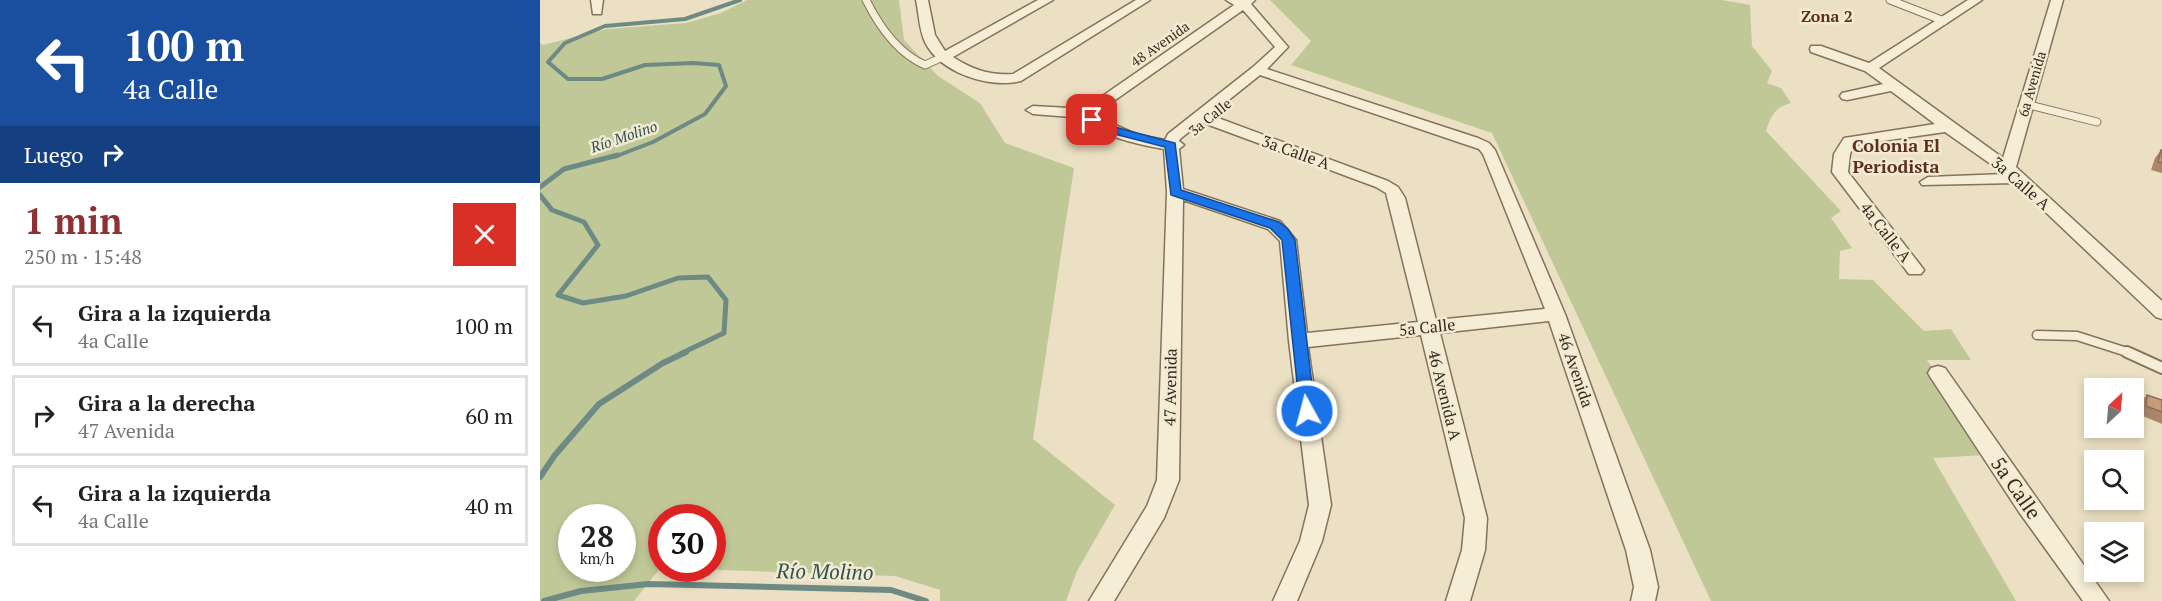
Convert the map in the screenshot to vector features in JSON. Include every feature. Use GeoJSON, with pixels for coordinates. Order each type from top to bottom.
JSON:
{"type":"FeatureCollection","features":[{"type":"Feature","properties":{"kind":"street"},"geometry":{"type":"LineString","coordinates":[[922,0],[932,44],[961,67],[994,79],[1016,78],[1144,0]]}},
{"type":"Feature","properties":{"kind":"street"},"geometry":{"type":"LineString","coordinates":[[945,56],[1047,0]]}},
{"type":"Feature","properties":{"kind":"street"},"geometry":{"type":"LineString","coordinates":[[1870,68],[1976,0]]}},
{"type":"Feature","properties":{"kind":"street","name":"6a Avenida"},"geometry":{"type":"LineString","coordinates":[[2013,173],[2026,104],[2057,0]]}},
{"type":"Feature","properties":{"kind":"street","name":"3a Calle"},"geometry":{"type":"LineString","coordinates":[[1174,148],[1203,118],[1292,46],[1291,41],[1244,1]]}},
{"type":"Feature","properties":{"kind":"street","name":"48 Avenida"},"geometry":{"type":"LineString","coordinates":[[1091,114],[1096,107],[1244,1]]}},
{"type":"Feature","properties":{"kind":"street","name":"3a Calle A"},"geometry":{"type":"LineString","coordinates":[[1816,49],[1870,68],[2013,173],[2162,312]]}},
{"type":"Feature","properties":{"kind":"street","name":"46 Avenida"},"geometry":{"type":"LineString","coordinates":[[1262,71],[1484,146],[1490,153],[1556,314],[1638,550],[1649,596]]}},
{"type":"Feature","properties":{"kind":"street"},"geometry":{"type":"LineString","coordinates":[[1847,96],[1895,86]]}},
{"type":"Feature","properties":{"kind":"street"},"geometry":{"type":"LineString","coordinates":[[1033,110],[1091,114],[1092,120],[1107,129],[1174,148]]}},
{"type":"Feature","properties":{"kind":"street","name":"3a Calle A"},"geometry":{"type":"LineString","coordinates":[[1203,118],[1382,184],[1392,190]]}},
{"type":"Feature","properties":{"kind":"street","name":"4a Calle A"},"geometry":{"type":"LineString","coordinates":[[1915,270],[1840,172],[1839,163],[1849,141],[1948,127]]}},
{"type":"Feature","properties":{"kind":"street","name":"47 Avenida"},"geometry":{"type":"LineString","coordinates":[[1101,601],[1156,511],[1168,480],[1174,148]]}},
{"type":"Feature","properties":{"kind":"street"},"geometry":{"type":"LineString","coordinates":[[1928,183],[2013,173]]}},
{"type":"Feature","properties":{"kind":"street","name":"46 Avenida A"},"geometry":{"type":"LineString","coordinates":[[1392,190],[1397,198],[1476,518],[1477,533],[1473,556],[1458,601]]}},
{"type":"Feature","properties":{"kind":"street"},"geometry":{"type":"LineString","coordinates":[[1175,192],[1274,225],[1283,232],[1288,240],[1298,341],[1320,505],[1311,541],[1285,601]]}},
{"type":"Feature","properties":{"kind":"street","name":"5a Calle"},"geometry":{"type":"LineString","coordinates":[[1298,341],[1556,314]]}},
{"type":"Feature","properties":{"kind":"street","name":"5a Calle"},"geometry":{"type":"LineString","coordinates":[[1938,373],[2027,506],[2097,601]]}},
{"type":"Feature","properties":{"kind":"lane"},"geometry":{"type":"LineString","coordinates":[[866,0],[888,36],[913,59],[925,65],[945,56]]}},
{"type":"Feature","properties":{"kind":"lane"},"geometry":{"type":"LineString","coordinates":[[1890,0],[1944,21]]}},
{"type":"Feature","properties":{"kind":"lane"},"geometry":{"type":"LineString","coordinates":[[2026,104],[2097,122]]}},
{"type":"Feature","properties":{"kind":"lane"},"geometry":{"type":"LineString","coordinates":[[2037,335],[2066,334],[2101,343],[2128,352],[2162,368]]}},
{"type":"Feature","properties":{"kind":"green space"},"geometry":{"type":"Polygon","coordinates":[[[747,0],[899,0],[904,40],[938,76],[980,103],[1005,143],[1074,168],[1033,439],[1115,505],[1077,571],[1066,601],[940,601],[940,590],[895,576],[726,570],[726,504],[648,504],[649,582],[634,601],[540,601],[540,43],[543,45],[607,29],[686,23],[721,13],[747,0]]]}},
{"type":"Feature","properties":{"kind":"green space"},"geometry":{"type":"Polygon","coordinates":[[[1270,0],[1722,0],[1750,5],[1752,46],[1772,71],[1767,83],[1781,88],[1791,103],[1774,113],[1766,131],[1841,211],[1831,218],[1852,248],[1840,251],[1839,279],[1873,280],[1924,331],[1951,329],[1971,360],[1927,360],[1985,455],[1933,458],[2016,601],[1711,601],[1492,133],[1291,65],[1311,41],[1270,0]]]}},
{"type":"Feature","properties":{"kind":"building"},"geometry":{"type":"Polygon","coordinates":[[[2162,150],[2162,163],[2158,162],[2162,150]]]}},
{"type":"Feature","properties":{"kind":"building"},"geometry":{"type":"Polygon","coordinates":[[[2147,395],[2162,400],[2162,412],[2146,406],[2147,395]]]}},
{"type":"Feature","properties":{"kind":"waterway","name":"Río Molino"},"geometry":{"type":"LineString","coordinates":[[614,157],[653,142],[705,114],[726,86],[719,65],[693,63],[645,65],[602,79],[568,79],[548,62],[565,43],[605,26],[685,19],[740,0]]}},
{"type":"Feature","properties":{"kind":"waterway","name":"Río Molino"},"geometry":{"type":"LineString","coordinates":[[540,187],[564,169],[618,155]]}},
{"type":"Feature","properties":{"kind":"waterway","name":"Río Molino"},"geometry":{"type":"LineString","coordinates":[[540,195],[552,210],[584,222],[598,245],[558,295],[583,303],[626,296],[678,278],[708,277],[726,300],[724,333],[682,353]]}},
{"type":"Feature","properties":{"kind":"waterway","name":"Río Molino"},"geometry":{"type":"LineString","coordinates":[[540,477],[555,455],[599,404],[663,363],[686,352]]}},
{"type":"Feature","properties":{"kind":"waterway","name":"Río Molino"},"geometry":{"type":"LineString","coordinates":[[544,601],[581,591],[648,584],[891,590],[926,601]]}},
{"type":"Feature","properties":{"kind":"district","name":"Zona 2"},"geometry":{"type":"Point","coordinates":[1827,16]}},
{"type":"Feature","properties":{"kind":"district","name":"Colonia El Periodista"},"geometry":{"type":"Point","coordinates":[1896,156]}},
{"type":"Feature","properties":{"kind":"route"},"geometry":{"type":"LineString","coordinates":[[1092,120],[1107,129],[1171,145],[1175,192],[1274,225],[1283,232],[1288,240],[1307,411]]}}]}
